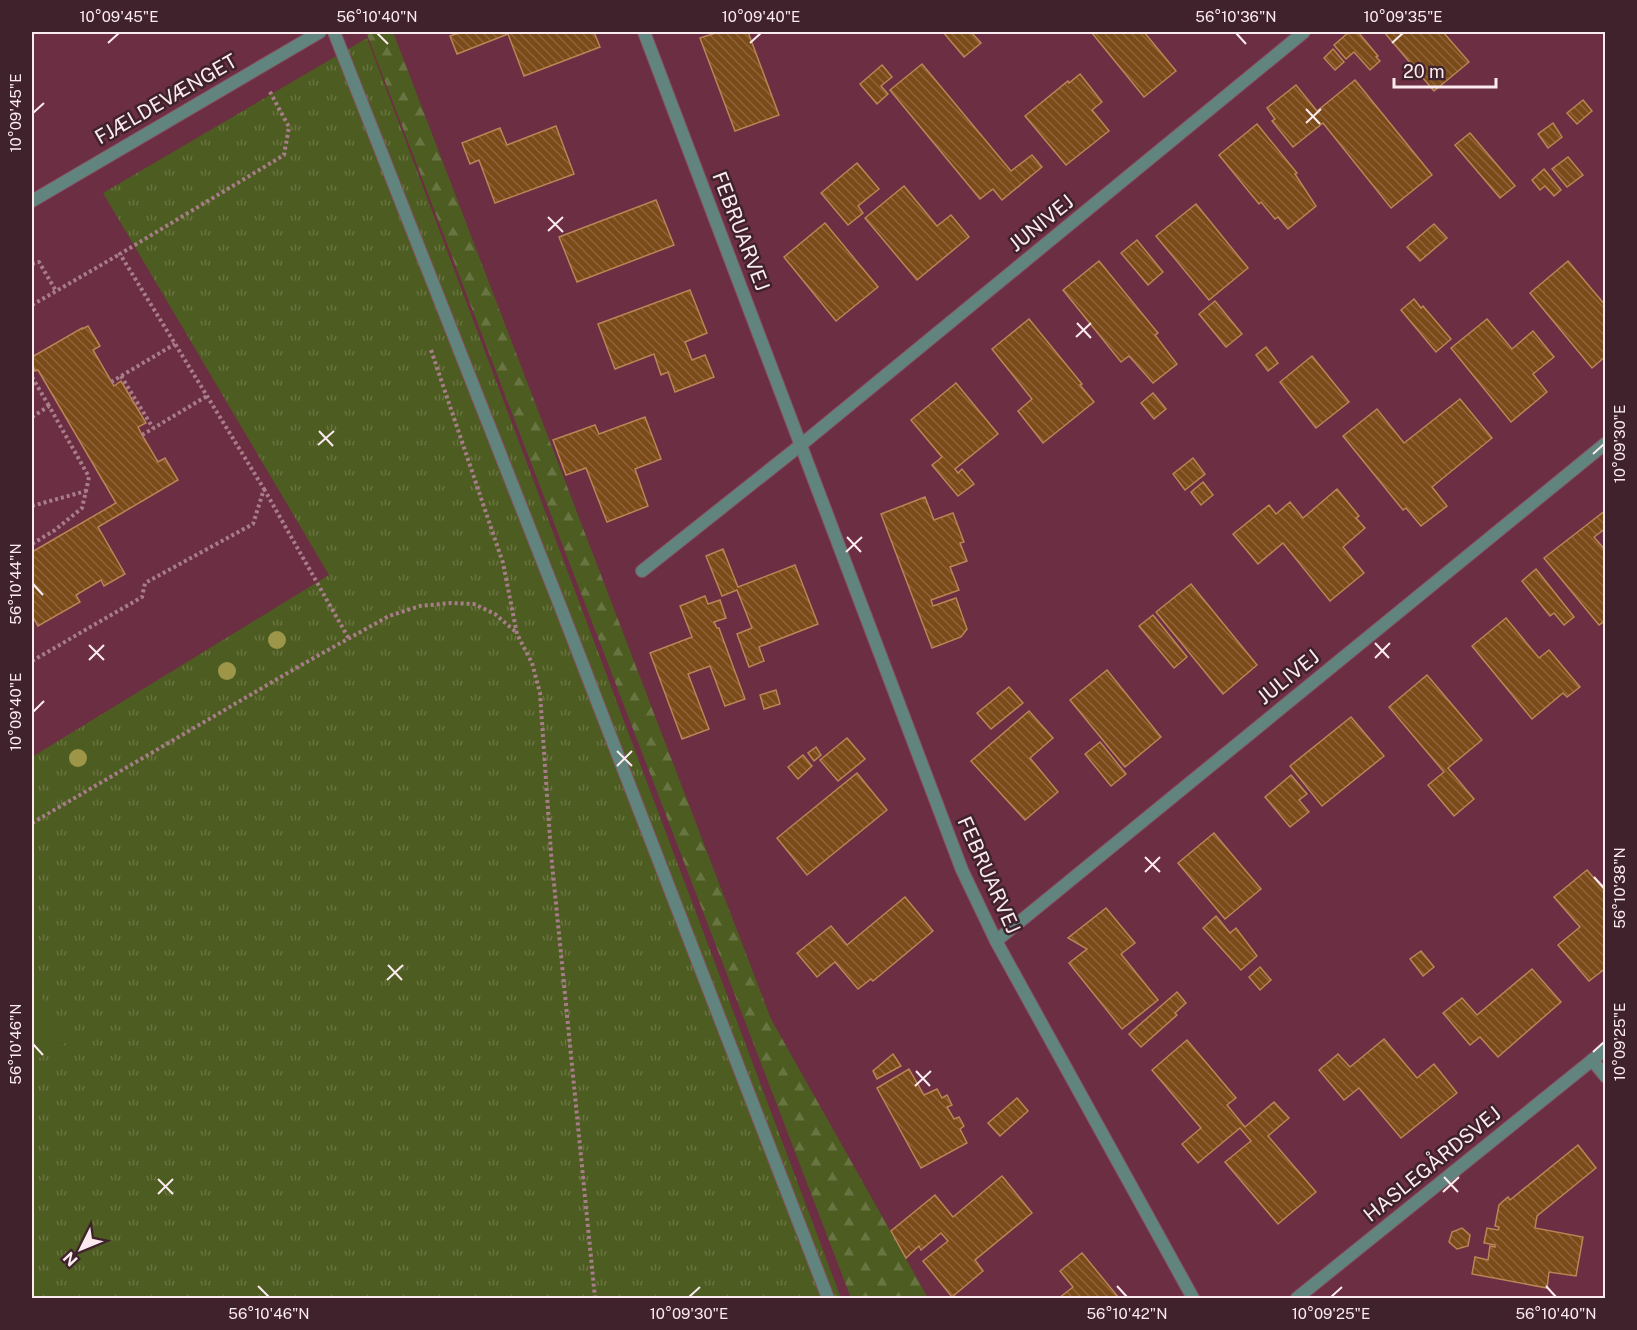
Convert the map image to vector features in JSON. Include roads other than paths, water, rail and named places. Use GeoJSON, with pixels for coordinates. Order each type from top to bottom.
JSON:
{"type":"FeatureCollection","features":[{"type":"Feature","properties":{"kind":"street","name":"FJÆLDEVÆNGET"},"geometry":{"type":"LineString","coordinates":[[32,201],[320,32]]}},
{"type":"Feature","properties":{"kind":"street"},"geometry":{"type":"LineString","coordinates":[[334,32],[560,603],[828,1299]]}},
{"type":"Feature","properties":{"kind":"street","name":"FEBRUARVEJ"},"geometry":{"type":"LineString","coordinates":[[644,32],[962,870],[996,941],[1192,1299]]}},
{"type":"Feature","properties":{"kind":"street","name":"JUNIVEJ"},"geometry":{"type":"LineString","coordinates":[[802,444],[1304,32]]}},
{"type":"Feature","properties":{"kind":"street","name":"JULIVEJ"},"geometry":{"type":"LineString","coordinates":[[996,941],[1605,443]]}},
{"type":"Feature","properties":{"kind":"street"},"geometry":{"type":"LineString","coordinates":[[642,571],[802,444]]}},
{"type":"Feature","properties":{"kind":"street","name":"HASLEGÅRDSVEJ"},"geometry":{"type":"LineString","coordinates":[[1297,1299],[1605,1049]]}},
{"type":"Feature","properties":{"kind":"street"},"geometry":{"type":"LineString","coordinates":[[1592,1060],[1605,1077]]}}]}
